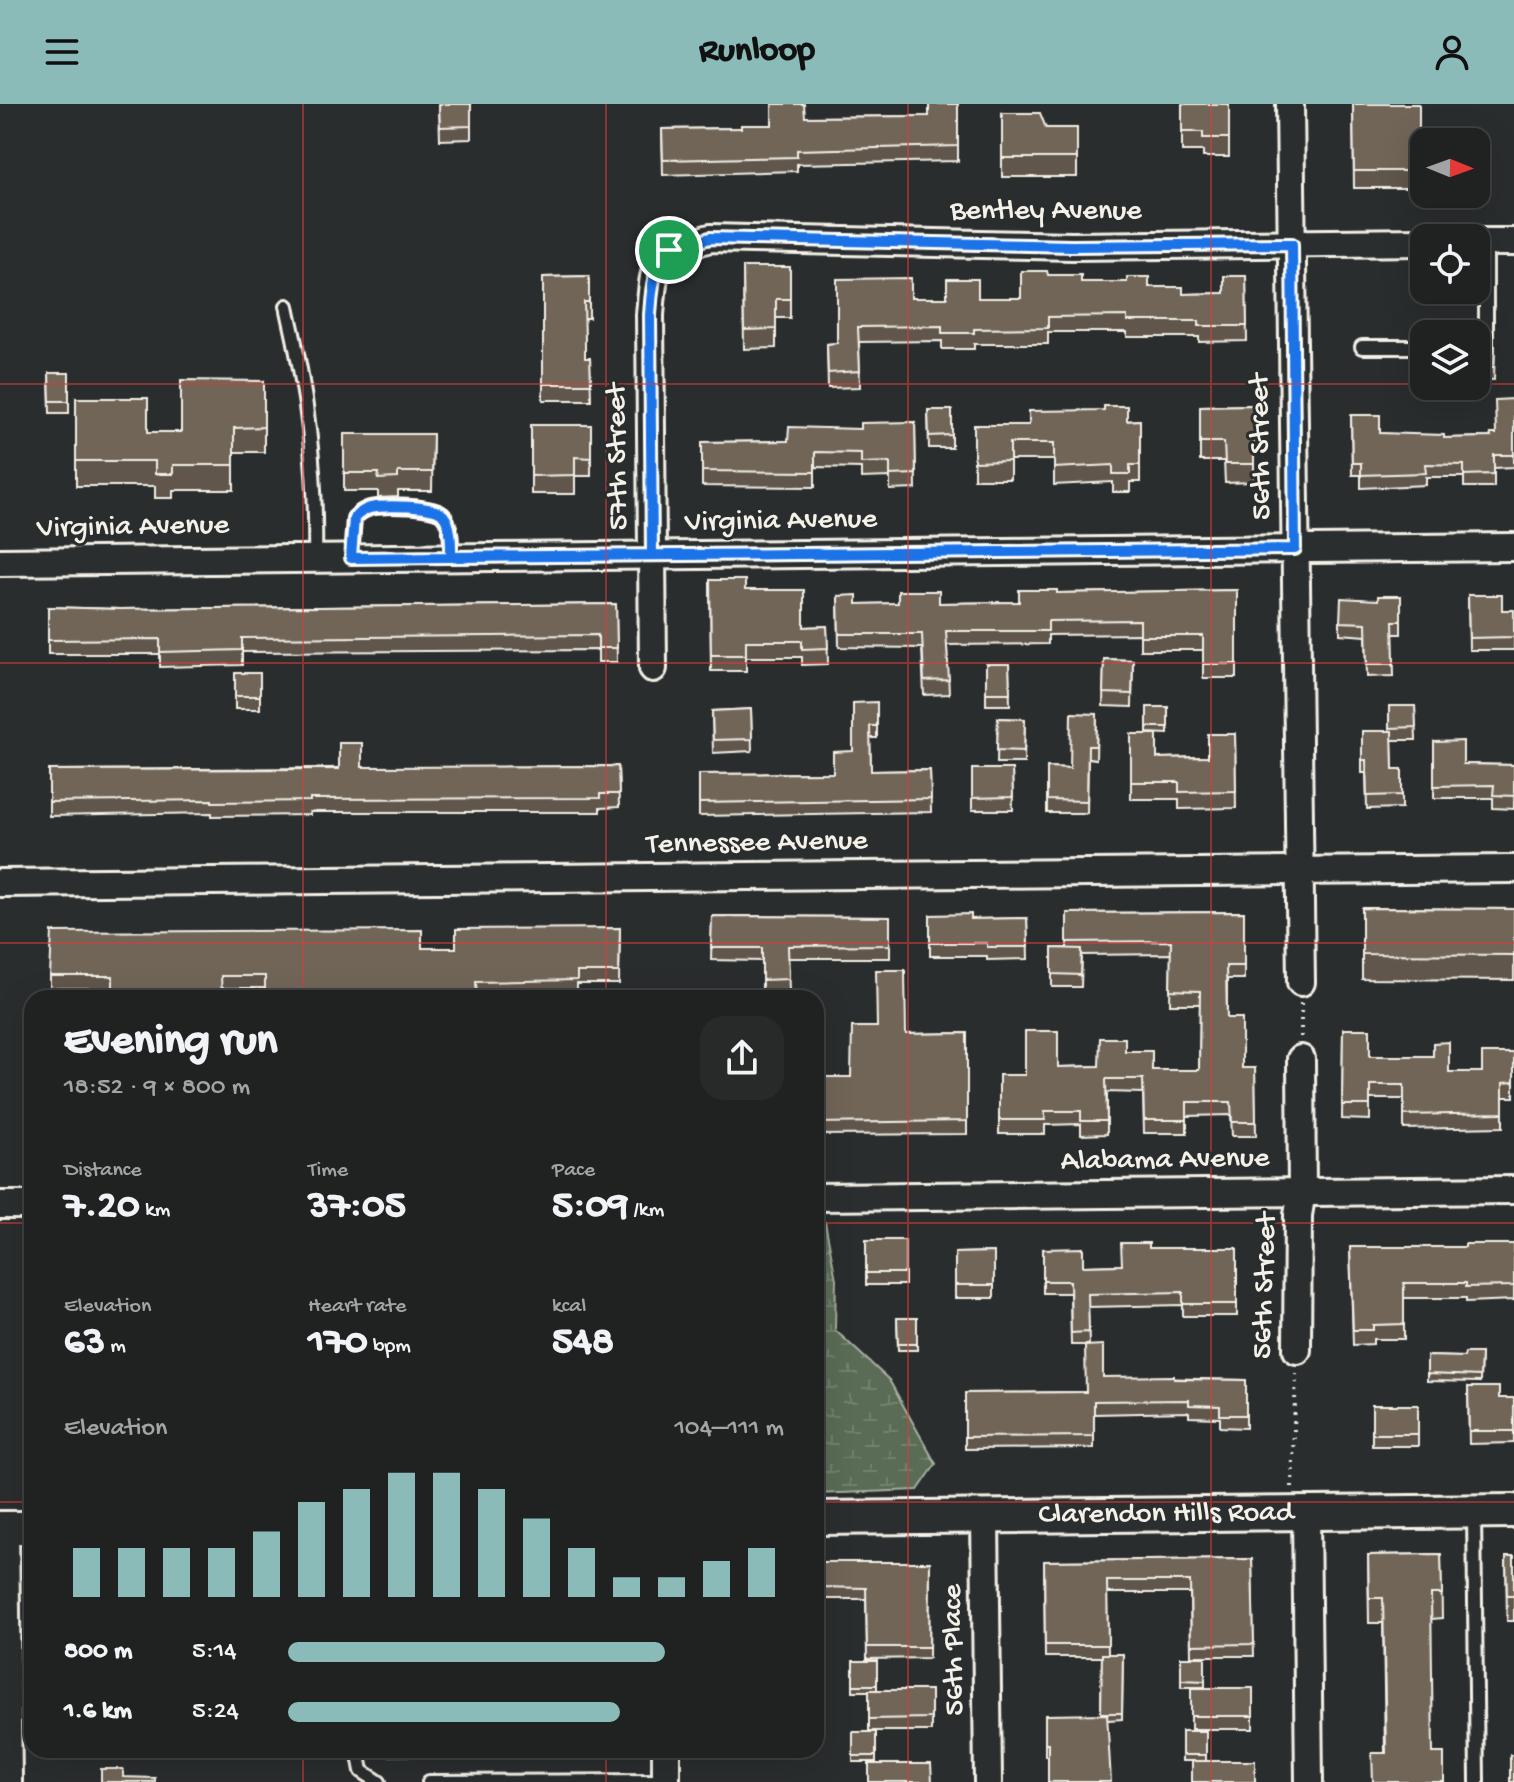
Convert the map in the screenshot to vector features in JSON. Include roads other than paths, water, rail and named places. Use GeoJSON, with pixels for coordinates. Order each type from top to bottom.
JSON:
{"type":"FeatureCollection","features":[{"type":"Feature","properties":{"kind":"street","name":"56th Street"},"geometry":{"type":"LineString","coordinates":[[1290,104],[1301,982]]}},
{"type":"Feature","properties":{"kind":"street","name":"Bentley Avenue"},"geometry":{"type":"LineString","coordinates":[[669,250],[710,238],[1072,246],[1410,242]]}},
{"type":"Feature","properties":{"kind":"street"},"geometry":{"type":"LineString","coordinates":[[1490,242],[1514,242]]}},
{"type":"Feature","properties":{"kind":"street","name":"57th Street"},"geometry":{"type":"LineString","coordinates":[[653,668],[650,315],[653,281],[659,261],[669,250]]}},
{"type":"Feature","properties":{"kind":"street","name":"Virginia Avenue"},"geometry":{"type":"LineString","coordinates":[[0,562],[1514,547]]}},
{"type":"Feature","properties":{"kind":"street","name":"Tennessee Avenue"},"geometry":{"type":"LineString","coordinates":[[0,883],[1514,869]]}},
{"type":"Feature","properties":{"kind":"street","name":"56th Street"},"geometry":{"type":"LineString","coordinates":[[1297,1350],[1298,1215],[1302,1192],[1301,1059]]}},
{"type":"Feature","properties":{"kind":"street","name":"Alabama Avenue"},"geometry":{"type":"LineString","coordinates":[[824,1197],[1514,1190]]}},
{"type":"Feature","properties":{"kind":"street"},"geometry":{"type":"LineString","coordinates":[[0,1205],[24,1205]]}},
{"type":"Feature","properties":{"kind":"street","name":"Clarendon Hills Road"},"geometry":{"type":"LineString","coordinates":[[824,1518],[1514,1511]]}},
{"type":"Feature","properties":{"kind":"street"},"geometry":{"type":"LineString","coordinates":[[1298,1514],[1309,1782]]}},
{"type":"Feature","properties":{"kind":"street","name":"56th Place"},"geometry":{"type":"LineString","coordinates":[[985,1517],[988,1782]]}},
{"type":"Feature","properties":{"kind":"street"},"geometry":{"type":"LineString","coordinates":[[8,1782],[12,1528]]}},
{"type":"Feature","properties":{"kind":"street"},"geometry":{"type":"LineString","coordinates":[[666,1758],[666,1781]]}},
{"type":"Feature","properties":{"kind":"lane"},"geometry":{"type":"LineString","coordinates":[[287,306],[303,375],[317,497],[315,559]]}},
{"type":"Feature","properties":{"kind":"lane"},"geometry":{"type":"LineString","coordinates":[[1362,347],[1410,347]]}},
{"type":"Feature","properties":{"kind":"lane"},"geometry":{"type":"LineString","coordinates":[[351,558],[354,518],[362,511],[380,507],[436,509],[444,516],[448,526],[451,557]]}},
{"type":"Feature","properties":{"kind":"lane"},"geometry":{"type":"LineString","coordinates":[[1474,1512],[1477,1782]]}},
{"type":"Feature","properties":{"kind":"lane"},"geometry":{"type":"LineString","coordinates":[[360,1758],[362,1771],[379,1782]]}},
{"type":"Feature","properties":{"kind":"lane"},"geometry":{"type":"LineString","coordinates":[[429,1782],[666,1781]]}}]}
